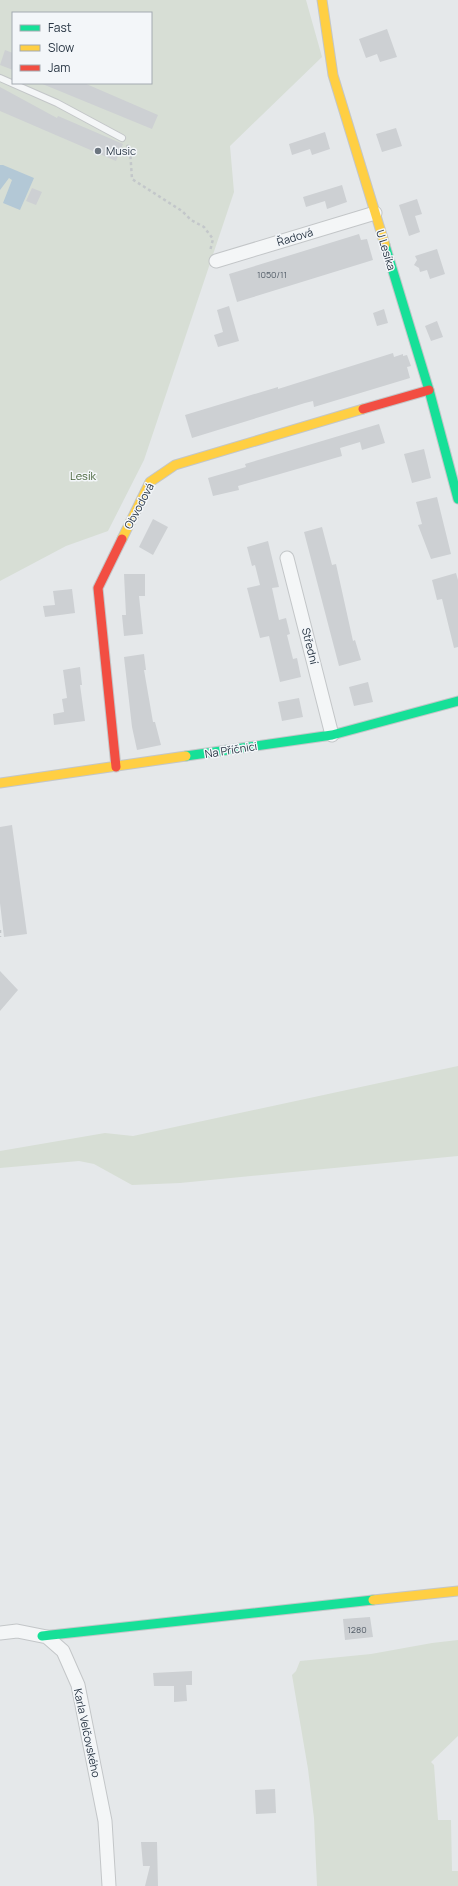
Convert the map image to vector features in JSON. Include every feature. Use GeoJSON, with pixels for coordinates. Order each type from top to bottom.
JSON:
{"type":"FeatureCollection","features":[{"type":"Feature","properties":{"kind":"street","name":"U Lesíka"},"geometry":{"type":"LineString","coordinates":[[322,0],[333,75],[429,390],[458,499]]}},
{"type":"Feature","properties":{"kind":"street","name":"Řadová"},"geometry":{"type":"LineString","coordinates":[[216,261],[375,213]]}},
{"type":"Feature","properties":{"kind":"street","name":"Obvodová"},"geometry":{"type":"LineString","coordinates":[[116,767],[98,588],[150,482],[174,465],[429,390]]}},
{"type":"Feature","properties":{"kind":"street","name":"Střední"},"geometry":{"type":"LineString","coordinates":[[287,558],[332,734]]}},
{"type":"Feature","properties":{"kind":"street","name":"Na Příčnici"},"geometry":{"type":"LineString","coordinates":[[0,783],[332,734],[458,701]]}},
{"type":"Feature","properties":{"kind":"street"},"geometry":{"type":"LineString","coordinates":[[42,1636],[458,1591]]}},
{"type":"Feature","properties":{"kind":"street","name":"Karla Velčovského"},"geometry":{"type":"LineString","coordinates":[[0,1633],[17,1631],[47,1637],[63,1651],[78,1685],[105,1821],[110,1886]]}},
{"type":"Feature","properties":{"kind":"lane"},"geometry":{"type":"LineString","coordinates":[[0,78],[12,83]]}},
{"type":"Feature","properties":{"kind":"lane"},"geometry":{"type":"LineString","coordinates":[[14,84],[57,103],[122,138]]}},
{"type":"Feature","properties":{"kind":"path"},"geometry":{"type":"LineString","coordinates":[[122,138],[130,150],[132,179],[182,211],[191,220],[204,227],[213,239],[209,256],[216,261]]}},
{"type":"Feature","properties":{"kind":"path"},"geometry":{"type":"LineString","coordinates":[[0,930],[0,937]]}},
{"type":"Feature","properties":{"kind":"green space","name":"Lesík"},"geometry":{"type":"Polygon","coordinates":[[[0,0],[306,0],[322,57],[230,146],[234,192],[144,460],[108,531],[66,546],[0,581],[0,0]]]}},
{"type":"Feature","properties":{"kind":"green space"},"geometry":{"type":"Polygon","coordinates":[[[458,1066],[458,1156],[180,1183],[132,1185],[94,1164],[79,1161],[0,1168],[0,1151],[105,1133],[133,1136],[458,1066]]]}},
{"type":"Feature","properties":{"kind":"green space"},"geometry":{"type":"Polygon","coordinates":[[[458,1640],[458,1736],[431,1762],[434,1765],[438,1820],[451,1820],[452,1871],[458,1871],[458,1886],[317,1886],[314,1818],[308,1769],[292,1675],[296,1671],[300,1661],[371,1654],[458,1640]]]}},
{"type":"Feature","properties":{"kind":"water"},"geometry":{"type":"Polygon","coordinates":[[[0,165],[34,178],[20,210],[3,203],[12,180],[9,178],[0,190],[0,165]]]}},
{"type":"Feature","properties":{"kind":"building"},"geometry":{"type":"Polygon","coordinates":[[[387,29],[397,57],[380,62],[377,54],[366,58],[359,39],[387,29]]]}},
{"type":"Feature","properties":{"kind":"building"},"geometry":{"type":"Polygon","coordinates":[[[5,50],[12,53],[12,70],[0,65],[5,50]]]}},
{"type":"Feature","properties":{"kind":"building"},"geometry":{"type":"Polygon","coordinates":[[[42,84],[86,84],[158,115],[152,129],[42,84]]]}},
{"type":"Feature","properties":{"kind":"building"},"geometry":{"type":"Polygon","coordinates":[[[0,87],[57,118],[58,116],[123,144],[116,161],[0,111],[0,87]]]}},
{"type":"Feature","properties":{"kind":"building"},"geometry":{"type":"Polygon","coordinates":[[[396,128],[402,146],[382,152],[376,134],[396,128]]]}},
{"type":"Feature","properties":{"kind":"building"},"geometry":{"type":"Polygon","coordinates":[[[325,132],[330,149],[312,155],[310,149],[292,155],[289,144],[325,132]]]}},
{"type":"Feature","properties":{"kind":"building"},"geometry":{"type":"Polygon","coordinates":[[[342,185],[347,202],[327,209],[325,201],[306,207],[303,197],[342,185]]]}},
{"type":"Feature","properties":{"kind":"building"},"geometry":{"type":"Polygon","coordinates":[[[32,188],[42,192],[36,205],[26,201],[32,188]]]}},
{"type":"Feature","properties":{"kind":"building"},"geometry":{"type":"Polygon","coordinates":[[[417,199],[422,214],[415,216],[420,232],[409,236],[399,205],[417,199]]]}},
{"type":"Feature","properties":{"kind":"building"},"geometry":{"type":"Polygon","coordinates":[[[359,234],[361,240],[367,239],[373,260],[237,302],[229,274],[359,234]]]}},
{"type":"Feature","properties":{"kind":"building"},"geometry":{"type":"Polygon","coordinates":[[[437,249],[445,274],[430,279],[427,270],[420,272],[419,268],[414,265],[417,260],[415,256],[437,249]]]}},
{"type":"Feature","properties":{"kind":"building"},"geometry":{"type":"Polygon","coordinates":[[[229,306],[239,341],[218,347],[214,335],[223,332],[217,310],[229,306]]]}},
{"type":"Feature","properties":{"kind":"building"},"geometry":{"type":"Polygon","coordinates":[[[384,309],[388,323],[377,326],[373,313],[384,309]]]}},
{"type":"Feature","properties":{"kind":"building"},"geometry":{"type":"Polygon","coordinates":[[[437,321],[443,337],[431,341],[425,326],[437,321]]]}},
{"type":"Feature","properties":{"kind":"building"},"geometry":{"type":"Polygon","coordinates":[[[393,353],[394,357],[403,354],[403,356],[407,355],[411,366],[407,367],[410,378],[314,407],[313,401],[305,403],[192,438],[185,415],[278,387],[278,389],[393,353]]]}},
{"type":"Feature","properties":{"kind":"building"},"geometry":{"type":"Polygon","coordinates":[[[379,424],[385,443],[362,450],[360,442],[340,448],[342,456],[238,486],[239,490],[213,496],[208,478],[246,467],[245,464],[379,424]]]}},
{"type":"Feature","properties":{"kind":"building"},"geometry":{"type":"Polygon","coordinates":[[[424,449],[431,478],[412,483],[404,454],[424,449]]]}},
{"type":"Feature","properties":{"kind":"building"},"geometry":{"type":"Polygon","coordinates":[[[437,497],[451,554],[431,559],[418,525],[422,524],[416,502],[437,497]]]}},
{"type":"Feature","properties":{"kind":"building"},"geometry":{"type":"Polygon","coordinates":[[[153,519],[168,527],[153,555],[139,547],[153,519]]]}},
{"type":"Feature","properties":{"kind":"building"},"geometry":{"type":"Polygon","coordinates":[[[322,527],[332,565],[336,564],[353,641],[355,640],[361,660],[339,666],[304,532],[322,527]]]}},
{"type":"Feature","properties":{"kind":"building"},"geometry":{"type":"Polygon","coordinates":[[[268,541],[279,587],[272,588],[279,620],[286,618],[290,634],[287,635],[293,659],[297,658],[301,677],[280,682],[269,636],[260,638],[247,588],[260,585],[255,565],[252,566],[247,547],[268,541]]]}},
{"type":"Feature","properties":{"kind":"building"},"geometry":{"type":"Polygon","coordinates":[[[456,573],[458,580],[458,647],[454,648],[442,599],[437,600],[432,580],[456,573]]]}},
{"type":"Feature","properties":{"kind":"building"},"geometry":{"type":"Polygon","coordinates":[[[124,574],[145,574],[145,596],[139,596],[143,634],[124,636],[122,615],[126,615],[124,574]]]}},
{"type":"Feature","properties":{"kind":"building"},"geometry":{"type":"Polygon","coordinates":[[[72,589],[75,613],[45,617],[43,606],[55,605],[53,591],[72,589]]]}},
{"type":"Feature","properties":{"kind":"building"},"geometry":{"type":"Polygon","coordinates":[[[144,654],[146,670],[144,670],[153,722],[155,722],[161,745],[137,750],[132,727],[124,657],[144,654]]]}},
{"type":"Feature","properties":{"kind":"building"},"geometry":{"type":"Polygon","coordinates":[[[80,667],[82,685],[80,685],[85,721],[54,725],[53,714],[64,712],[62,699],[67,698],[63,670],[80,667]]]}},
{"type":"Feature","properties":{"kind":"building"},"geometry":{"type":"Polygon","coordinates":[[[368,682],[373,702],[354,706],[349,687],[368,682]]]}},
{"type":"Feature","properties":{"kind":"building"},"geometry":{"type":"Polygon","coordinates":[[[299,698],[303,717],[282,721],[278,702],[299,698]]]}},
{"type":"Feature","properties":{"kind":"building"},"geometry":{"type":"Polygon","coordinates":[[[12,825],[27,934],[4,937],[0,903],[0,827],[12,825]]]}},
{"type":"Feature","properties":{"kind":"building"},"geometry":{"type":"Polygon","coordinates":[[[0,971],[18,990],[0,1011],[0,971]]]}},
{"type":"Feature","properties":{"kind":"building"},"geometry":{"type":"Polygon","coordinates":[[[370,1617],[373,1637],[345,1640],[343,1619],[370,1617]]]}},
{"type":"Feature","properties":{"kind":"building"},"geometry":{"type":"Polygon","coordinates":[[[192,1671],[192,1685],[186,1685],[187,1701],[174,1702],[174,1686],[154,1686],[153,1673],[192,1671]]]}},
{"type":"Feature","properties":{"kind":"building"},"geometry":{"type":"Polygon","coordinates":[[[275,1789],[276,1813],[256,1814],[255,1790],[275,1789]]]}},
{"type":"Feature","properties":{"kind":"building"},"geometry":{"type":"Polygon","coordinates":[[[141,1842],[157,1842],[158,1886],[145,1886],[150,1866],[143,1866],[141,1842]]]}},
{"type":"Feature","properties":{"kind":"traffic: fast"},"geometry":{"type":"LineString","coordinates":[[385,245],[429,390],[458,499]]}},
{"type":"Feature","properties":{"kind":"traffic: fast"},"geometry":{"type":"LineString","coordinates":[[186,756],[332,735],[458,701]]}},
{"type":"Feature","properties":{"kind":"traffic: fast"},"geometry":{"type":"LineString","coordinates":[[42,1636],[373,1600]]}},
{"type":"Feature","properties":{"kind":"traffic: slow"},"geometry":{"type":"LineString","coordinates":[[322,0],[333,75],[385,245]]}},
{"type":"Feature","properties":{"kind":"traffic: slow"},"geometry":{"type":"LineString","coordinates":[[122,539],[150,482],[175,465],[363,409]]}},
{"type":"Feature","properties":{"kind":"traffic: slow"},"geometry":{"type":"LineString","coordinates":[[0,783],[186,756]]}},
{"type":"Feature","properties":{"kind":"traffic: slow"},"geometry":{"type":"LineString","coordinates":[[373,1600],[458,1591]]}},
{"type":"Feature","properties":{"kind":"traffic: jam"},"geometry":{"type":"LineString","coordinates":[[363,409],[429,390]]}},
{"type":"Feature","properties":{"kind":"traffic: jam"},"geometry":{"type":"LineString","coordinates":[[116,767],[98,588],[122,539]]}},
{"type":"Feature","properties":{"kind":"place","name":"Music"},"geometry":{"type":"Point","coordinates":[98,151]}}]}
